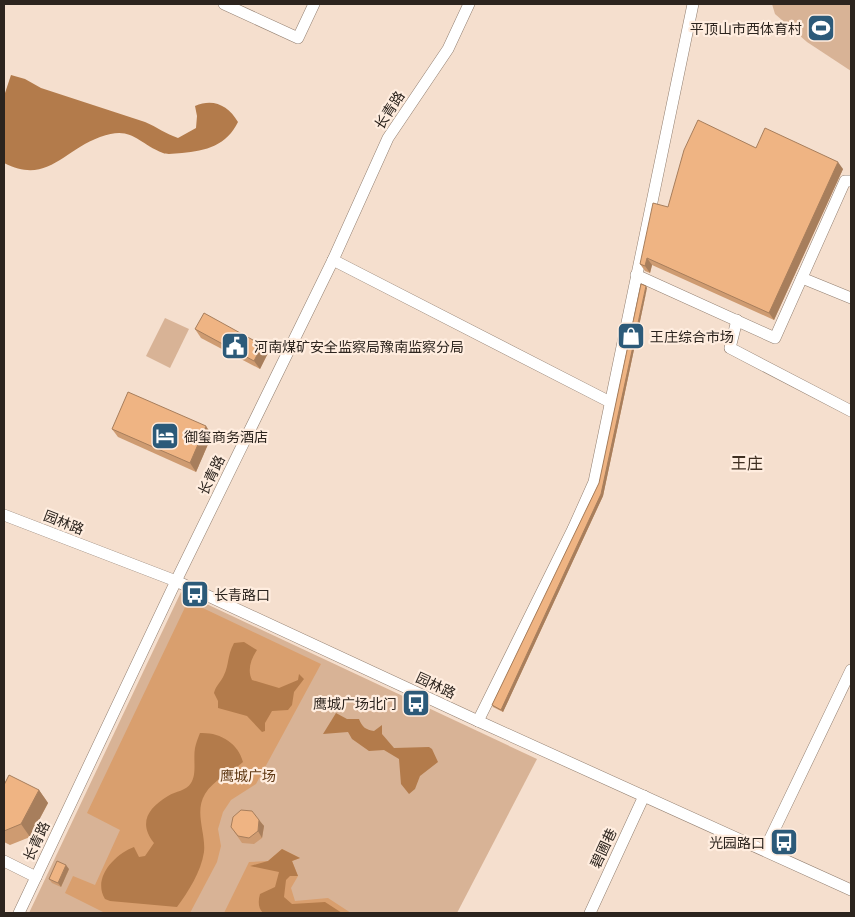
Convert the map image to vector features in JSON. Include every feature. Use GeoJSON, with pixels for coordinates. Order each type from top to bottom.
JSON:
{"type":"FeatureCollection","features":[{"type":"Feature","properties":{"kind":"street"},"geometry":{"type":"LineString","coordinates":[[224,4],[298,38],[314,4]]}},
{"type":"Feature","properties":{"kind":"street","name":"长青路"},"geometry":{"type":"LineString","coordinates":[[19,913],[176,581],[333,260],[388,138],[448,49],[469,4]]}},
{"type":"Feature","properties":{"kind":"street"},"geometry":{"type":"LineString","coordinates":[[478,721],[589,496],[594,482],[693,4]]}},
{"type":"Feature","properties":{"kind":"street"},"geometry":{"type":"LineString","coordinates":[[636,275],[775,338],[845,181],[851,181]]}},
{"type":"Feature","properties":{"kind":"street"},"geometry":{"type":"LineString","coordinates":[[333,260],[610,402]]}},
{"type":"Feature","properties":{"kind":"street"},"geometry":{"type":"LineString","coordinates":[[802,278],[851,298]]}},
{"type":"Feature","properties":{"kind":"street"},"geometry":{"type":"LineString","coordinates":[[737,320],[730,348],[851,411]]}},
{"type":"Feature","properties":{"kind":"street","name":"园林路"},"geometry":{"type":"LineString","coordinates":[[4,515],[176,581],[478,721],[765,849],[851,890]]}},
{"type":"Feature","properties":{"kind":"street"},"geometry":{"type":"LineString","coordinates":[[765,849],[851,670]]}},
{"type":"Feature","properties":{"kind":"street","name":"碧圃巷"},"geometry":{"type":"LineString","coordinates":[[590,913],[644,796]]}},
{"type":"Feature","properties":{"kind":"street"},"geometry":{"type":"LineString","coordinates":[[4,861],[36,877]]}},
{"type":"Feature","properties":{"kind":"green space","name":"平顶山市西体育村"},"geometry":{"type":"Polygon","coordinates":[[[772,4],[851,4],[851,71],[807,42],[775,14],[772,4]]]}},
{"type":"Feature","properties":{"kind":"green space"},"geometry":{"type":"Polygon","coordinates":[[[165,318],[189,329],[170,368],[146,356],[165,318]]]}},
{"type":"Feature","properties":{"kind":"green space","name":"鹰城广场"},"geometry":{"type":"Polygon","coordinates":[[[181,592],[537,759],[457,913],[29,913],[181,592]]]}},
{"type":"Feature","properties":{"kind":"green space"},"geometry":{"type":"Polygon","coordinates":[[[188,601],[321,664],[256,784],[231,800],[223,812],[218,829],[221,846],[217,862],[190,913],[105,913],[65,893],[73,876],[95,885],[120,830],[87,813],[188,601]]]}},
{"type":"Feature","properties":{"kind":"green space"},"geometry":{"type":"Polygon","coordinates":[[[282,849],[300,858],[292,861],[298,876],[291,888],[295,901],[328,898],[351,913],[224,913],[249,862],[268,861],[282,849]]]}},
{"type":"Feature","properties":{"kind":"shaded area"},"geometry":{"type":"Polygon","coordinates":[[[11,75],[25,79],[41,88],[145,122],[178,138],[196,128],[197,116],[195,106],[202,104],[214,103],[225,107],[238,122],[222,141],[199,151],[165,154],[133,136],[120,133],[100,137],[54,164],[43,168],[32,170],[19,169],[4,163],[4,96],[11,75]]]}},
{"type":"Feature","properties":{"kind":"shaded area"},"geometry":{"type":"Polygon","coordinates":[[[244,642],[257,650],[250,665],[252,680],[279,688],[298,680],[299,674],[304,679],[294,692],[292,705],[288,710],[272,711],[265,723],[265,731],[262,732],[247,716],[218,708],[218,701],[214,693],[226,671],[234,643],[244,642]]]}},
{"type":"Feature","properties":{"kind":"shaded area"},"geometry":{"type":"Polygon","coordinates":[[[336,713],[347,719],[359,719],[363,726],[371,731],[382,725],[382,734],[394,748],[429,747],[432,749],[438,762],[420,776],[415,789],[409,794],[401,784],[399,759],[384,750],[369,751],[352,739],[348,732],[323,734],[336,713]]]}},
{"type":"Feature","properties":{"kind":"shaded area"},"geometry":{"type":"Polygon","coordinates":[[[200,733],[214,734],[227,740],[237,749],[243,762],[208,789],[202,801],[200,815],[204,852],[200,867],[190,888],[177,907],[105,899],[101,883],[103,875],[113,861],[134,847],[139,857],[145,856],[154,843],[149,836],[146,823],[151,811],[171,794],[181,791],[191,783],[194,775],[195,748],[200,733]]]}},
{"type":"Feature","properties":{"kind":"shaded area"},"geometry":{"type":"Polygon","coordinates":[[[282,849],[300,858],[292,861],[298,876],[290,876],[286,880],[284,897],[292,904],[325,902],[342,913],[263,913],[259,904],[260,894],[275,887],[279,872],[250,866],[268,861],[282,849]]]}},
{"type":"Feature","properties":{"kind":"building"},"geometry":{"type":"Polygon","coordinates":[[[698,120],[756,148],[765,128],[838,162],[769,313],[647,258],[645,266],[640,264],[653,203],[668,207],[684,150],[698,120]]]}},
{"type":"Feature","properties":{"kind":"building"},"geometry":{"type":"Polygon","coordinates":[[[641,284],[646,286],[601,494],[501,710],[492,705],[599,483],[641,284]]]}},
{"type":"Feature","properties":{"kind":"building","name":"河南煤矿安全监察局豫南监察分局"},"geometry":{"type":"Polygon","coordinates":[[[204,313],[262,345],[254,361],[195,329],[204,313]]]}},
{"type":"Feature","properties":{"kind":"building","name":"御玺商务酒店"},"geometry":{"type":"Polygon","coordinates":[[[128,392],[206,426],[190,463],[112,429],[128,392]]]}},
{"type":"Feature","properties":{"kind":"building"},"geometry":{"type":"Polygon","coordinates":[[[9,775],[39,790],[21,824],[4,831],[4,785],[9,775]]]}},
{"type":"Feature","properties":{"kind":"building"},"geometry":{"type":"Polygon","coordinates":[[[241,810],[252,811],[259,820],[258,831],[249,838],[238,836],[231,827],[233,817],[241,810]]]}},
{"type":"Feature","properties":{"kind":"building"},"geometry":{"type":"Polygon","coordinates":[[[57,861],[66,865],[58,883],[49,879],[57,861]]]}},
{"type":"Feature","properties":{"kind":"place","name":"平顶山市西体育村"},"geometry":{"type":"Point","coordinates":[821,28]}},
{"type":"Feature","properties":{"kind":"place","name":"王庄综合市场"},"geometry":{"type":"Point","coordinates":[631,336]}},
{"type":"Feature","properties":{"kind":"place","name":"河南煤矿安全监察局豫南监察分局"},"geometry":{"type":"Point","coordinates":[235,346]}},
{"type":"Feature","properties":{"kind":"place","name":"御玺商务酒店"},"geometry":{"type":"Point","coordinates":[165,436]}},
{"type":"Feature","properties":{"kind":"place","name":"长青路口"},"geometry":{"type":"Point","coordinates":[195,594]}},
{"type":"Feature","properties":{"kind":"place","name":"鹰城广场北门"},"geometry":{"type":"Point","coordinates":[416,703]}},
{"type":"Feature","properties":{"kind":"place","name":"光园路口"},"geometry":{"type":"Point","coordinates":[784,842]}},
{"type":"Feature","properties":{"kind":"district","name":"王庄"},"geometry":{"type":"Point","coordinates":[747,463]}}]}
